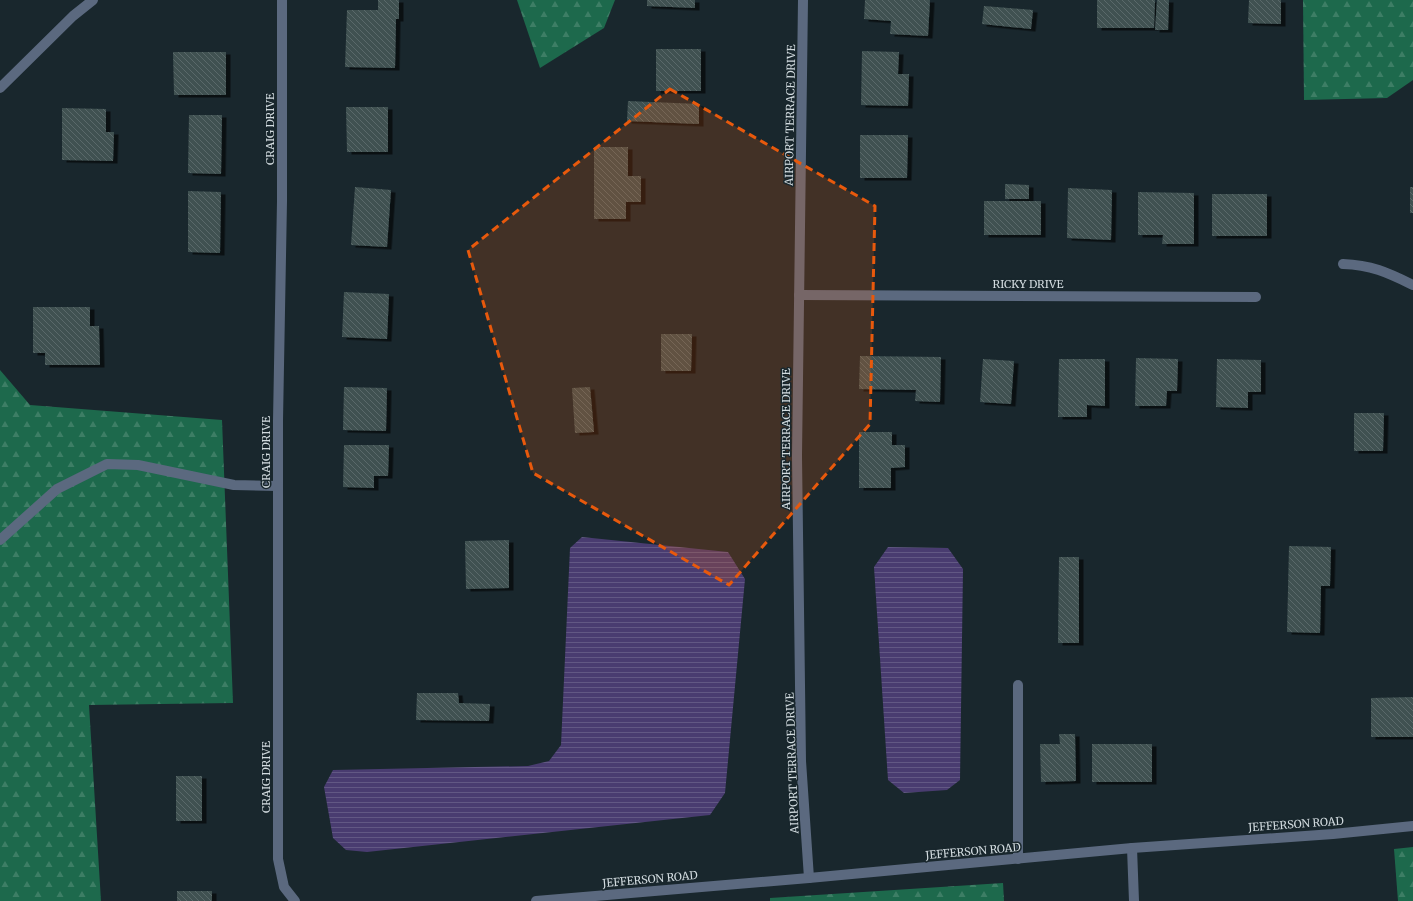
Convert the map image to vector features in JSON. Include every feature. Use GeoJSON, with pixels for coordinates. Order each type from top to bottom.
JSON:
{"type":"FeatureCollection","features":[{"type":"Feature","properties":{"kind":"street"},"geometry":{"type":"LineString","coordinates":[[0,88],[73,16],[93,0]]}},
{"type":"Feature","properties":{"kind":"street","name":"CRAIG DRIVE"},"geometry":{"type":"LineString","coordinates":[[282,0],[282,201],[278,486],[278,859],[284,887],[294,901]]}},
{"type":"Feature","properties":{"kind":"street","name":"AIRPORT TERRACE DRIVE"},"geometry":{"type":"LineString","coordinates":[[803,0],[797,456],[801,761],[809,878]]}},
{"type":"Feature","properties":{"kind":"street"},"geometry":{"type":"LineString","coordinates":[[1343,264],[1368,266],[1381,270],[1413,285]]}},
{"type":"Feature","properties":{"kind":"street","name":"RICKY DRIVE"},"geometry":{"type":"LineString","coordinates":[[799,295],[1256,297]]}},
{"type":"Feature","properties":{"kind":"street"},"geometry":{"type":"LineString","coordinates":[[0,540],[57,489],[107,464],[138,465],[234,485],[278,486]]}},
{"type":"Feature","properties":{"kind":"street"},"geometry":{"type":"LineString","coordinates":[[1018,685],[1018,859]]}},
{"type":"Feature","properties":{"kind":"street","name":"JEFFERSON ROAD"},"geometry":{"type":"LineString","coordinates":[[536,901],[809,878],[1132,848],[1333,834],[1413,826]]}},
{"type":"Feature","properties":{"kind":"street"},"geometry":{"type":"LineString","coordinates":[[1132,848],[1134,901]]}},
{"type":"Feature","properties":{"kind":"highlighted area"},"geometry":{"type":"Polygon","coordinates":[[[670,89],[875,206],[870,424],[729,585],[533,473],[468,250],[670,89]]]}},
{"type":"Feature","properties":{"kind":"green space"},"geometry":{"type":"Polygon","coordinates":[[[517,0],[615,0],[604,28],[540,68],[517,0]]]}},
{"type":"Feature","properties":{"kind":"green space"},"geometry":{"type":"Polygon","coordinates":[[[1303,0],[1413,0],[1413,80],[1387,98],[1304,100],[1303,0]]]}},
{"type":"Feature","properties":{"kind":"green space"},"geometry":{"type":"Polygon","coordinates":[[[0,370],[30,405],[222,420],[233,703],[89,705],[101,901],[0,901],[0,370]]]}},
{"type":"Feature","properties":{"kind":"green space"},"geometry":{"type":"Polygon","coordinates":[[[1413,847],[1413,901],[1398,901],[1394,849],[1413,847]]]}},
{"type":"Feature","properties":{"kind":"green space"},"geometry":{"type":"Polygon","coordinates":[[[1003,883],[1004,901],[770,901],[770,898],[1003,883]]]}},
{"type":"Feature","properties":{"kind":"shaded area"},"geometry":{"type":"Polygon","coordinates":[[[582,537],[728,552],[745,579],[725,793],[710,815],[367,852],[346,850],[333,838],[324,787],[333,770],[528,766],[549,761],[561,745],[570,548],[582,537]]]}},
{"type":"Feature","properties":{"kind":"shaded area"},"geometry":{"type":"Polygon","coordinates":[[[888,547],[948,548],[963,569],[960,780],[947,790],[904,793],[888,780],[874,567],[888,547]]]}},
{"type":"Feature","properties":{"kind":"building"},"geometry":{"type":"Polygon","coordinates":[[[378,0],[399,0],[399,19],[396,19],[395,68],[345,67],[347,10],[378,10],[378,0]]]}},
{"type":"Feature","properties":{"kind":"building"},"geometry":{"type":"Polygon","coordinates":[[[647,0],[695,0],[695,8],[647,6],[647,0]]]}},
{"type":"Feature","properties":{"kind":"building"},"geometry":{"type":"Polygon","coordinates":[[[865,0],[930,0],[928,36],[890,34],[891,21],[864,19],[865,0]]]}},
{"type":"Feature","properties":{"kind":"building"},"geometry":{"type":"Polygon","coordinates":[[[1097,0],[1155,0],[1154,28],[1097,28],[1097,0]]]}},
{"type":"Feature","properties":{"kind":"building"},"geometry":{"type":"Polygon","coordinates":[[[1157,0],[1169,0],[1168,30],[1155,30],[1157,0]]]}},
{"type":"Feature","properties":{"kind":"building"},"geometry":{"type":"Polygon","coordinates":[[[1249,0],[1281,0],[1281,24],[1248,23],[1249,0]]]}},
{"type":"Feature","properties":{"kind":"building"},"geometry":{"type":"Polygon","coordinates":[[[984,6],[1033,10],[1031,29],[982,24],[984,6]]]}},
{"type":"Feature","properties":{"kind":"building"},"geometry":{"type":"Polygon","coordinates":[[[656,49],[701,49],[701,91],[656,91],[656,49]]]}},
{"type":"Feature","properties":{"kind":"building"},"geometry":{"type":"Polygon","coordinates":[[[862,51],[899,52],[898,74],[909,74],[908,106],[861,105],[862,51]]]}},
{"type":"Feature","properties":{"kind":"building"},"geometry":{"type":"Polygon","coordinates":[[[173,52],[226,52],[226,95],[174,95],[173,52]]]}},
{"type":"Feature","properties":{"kind":"building"},"geometry":{"type":"Polygon","coordinates":[[[628,101],[699,104],[699,124],[627,121],[628,101]]]}},
{"type":"Feature","properties":{"kind":"building"},"geometry":{"type":"Polygon","coordinates":[[[346,107],[388,107],[388,152],[347,152],[346,107]]]}},
{"type":"Feature","properties":{"kind":"building"},"geometry":{"type":"Polygon","coordinates":[[[62,108],[106,109],[106,132],[114,132],[113,161],[62,160],[62,108]]]}},
{"type":"Feature","properties":{"kind":"building"},"geometry":{"type":"Polygon","coordinates":[[[189,115],[222,115],[221,174],[188,173],[189,115]]]}},
{"type":"Feature","properties":{"kind":"building"},"geometry":{"type":"Polygon","coordinates":[[[860,135],[908,135],[907,178],[860,178],[860,135]]]}},
{"type":"Feature","properties":{"kind":"building"},"geometry":{"type":"Polygon","coordinates":[[[594,147],[628,147],[628,176],[641,176],[641,202],[626,202],[626,219],[594,219],[594,147]]]}},
{"type":"Feature","properties":{"kind":"building"},"geometry":{"type":"Polygon","coordinates":[[[1005,184],[1029,185],[1029,199],[1005,199],[1005,184]]]}},
{"type":"Feature","properties":{"kind":"building"},"geometry":{"type":"Polygon","coordinates":[[[355,187],[391,190],[387,247],[351,245],[355,187]]]}},
{"type":"Feature","properties":{"kind":"building"},"geometry":{"type":"Polygon","coordinates":[[[1410,187],[1413,187],[1413,213],[1410,213],[1410,187]]]}},
{"type":"Feature","properties":{"kind":"building"},"geometry":{"type":"Polygon","coordinates":[[[1068,188],[1112,190],[1111,240],[1067,238],[1068,188]]]}},
{"type":"Feature","properties":{"kind":"building"},"geometry":{"type":"Polygon","coordinates":[[[188,191],[221,192],[220,253],[188,252],[188,191]]]}},
{"type":"Feature","properties":{"kind":"building"},"geometry":{"type":"Polygon","coordinates":[[[1138,192],[1194,193],[1194,244],[1162,244],[1163,235],[1138,235],[1138,192]]]}},
{"type":"Feature","properties":{"kind":"building"},"geometry":{"type":"Polygon","coordinates":[[[1212,194],[1267,194],[1267,236],[1212,236],[1212,194]]]}},
{"type":"Feature","properties":{"kind":"building"},"geometry":{"type":"Polygon","coordinates":[[[984,201],[1041,201],[1041,235],[984,235],[984,201]]]}},
{"type":"Feature","properties":{"kind":"building"},"geometry":{"type":"Polygon","coordinates":[[[344,292],[389,294],[387,339],[342,337],[344,292]]]}},
{"type":"Feature","properties":{"kind":"building"},"geometry":{"type":"Polygon","coordinates":[[[33,307],[90,307],[90,326],[99,326],[100,365],[45,365],[45,353],[33,353],[33,307]]]}},
{"type":"Feature","properties":{"kind":"building"},"geometry":{"type":"Polygon","coordinates":[[[661,334],[692,334],[691,371],[661,371],[661,334]]]}},
{"type":"Feature","properties":{"kind":"building"},"geometry":{"type":"Polygon","coordinates":[[[860,356],[941,357],[940,402],[915,401],[916,390],[859,389],[860,356]]]}},
{"type":"Feature","properties":{"kind":"building"},"geometry":{"type":"Polygon","coordinates":[[[1136,358],[1178,359],[1177,391],[1167,391],[1166,406],[1135,406],[1136,358]]]}},
{"type":"Feature","properties":{"kind":"building"},"geometry":{"type":"Polygon","coordinates":[[[983,359],[1014,361],[1011,404],[980,402],[983,359]]]}},
{"type":"Feature","properties":{"kind":"building"},"geometry":{"type":"Polygon","coordinates":[[[1059,359],[1105,359],[1105,406],[1087,405],[1087,417],[1058,417],[1059,359]]]}},
{"type":"Feature","properties":{"kind":"building"},"geometry":{"type":"Polygon","coordinates":[[[1217,359],[1261,360],[1261,392],[1248,392],[1248,408],[1216,407],[1217,359]]]}},
{"type":"Feature","properties":{"kind":"building"},"geometry":{"type":"Polygon","coordinates":[[[344,387],[387,388],[386,431],[343,430],[344,387]]]}},
{"type":"Feature","properties":{"kind":"building"},"geometry":{"type":"Polygon","coordinates":[[[590,387],[594,432],[575,433],[572,388],[590,387]]]}},
{"type":"Feature","properties":{"kind":"building"},"geometry":{"type":"Polygon","coordinates":[[[1354,413],[1384,413],[1383,451],[1354,451],[1354,413]]]}},
{"type":"Feature","properties":{"kind":"building"},"geometry":{"type":"Polygon","coordinates":[[[859,432],[892,432],[892,445],[905,445],[905,467],[891,468],[891,488],[859,488],[859,432]]]}},
{"type":"Feature","properties":{"kind":"building"},"geometry":{"type":"Polygon","coordinates":[[[344,445],[389,445],[388,476],[374,476],[374,488],[343,487],[344,445]]]}},
{"type":"Feature","properties":{"kind":"building"},"geometry":{"type":"Polygon","coordinates":[[[509,540],[509,588],[466,589],[465,541],[509,540]]]}},
{"type":"Feature","properties":{"kind":"building"},"geometry":{"type":"Polygon","coordinates":[[[1289,546],[1331,547],[1330,586],[1321,586],[1320,633],[1287,632],[1289,546]]]}},
{"type":"Feature","properties":{"kind":"building"},"geometry":{"type":"Polygon","coordinates":[[[1059,557],[1079,557],[1079,643],[1058,643],[1059,557]]]}},
{"type":"Feature","properties":{"kind":"building"},"geometry":{"type":"Polygon","coordinates":[[[417,693],[458,693],[459,703],[490,704],[489,721],[416,720],[417,693]]]}},
{"type":"Feature","properties":{"kind":"building"},"geometry":{"type":"Polygon","coordinates":[[[1413,697],[1413,737],[1371,737],[1371,698],[1413,697]]]}},
{"type":"Feature","properties":{"kind":"building"},"geometry":{"type":"Polygon","coordinates":[[[1059,734],[1075,734],[1076,781],[1041,782],[1040,744],[1060,744],[1059,734]]]}},
{"type":"Feature","properties":{"kind":"building"},"geometry":{"type":"Polygon","coordinates":[[[1092,744],[1152,744],[1152,782],[1092,782],[1092,744]]]}},
{"type":"Feature","properties":{"kind":"building"},"geometry":{"type":"Polygon","coordinates":[[[176,776],[202,776],[202,821],[176,821],[176,776]]]}},
{"type":"Feature","properties":{"kind":"building"},"geometry":{"type":"Polygon","coordinates":[[[177,891],[212,891],[212,901],[177,901],[177,891]]]}}]}
